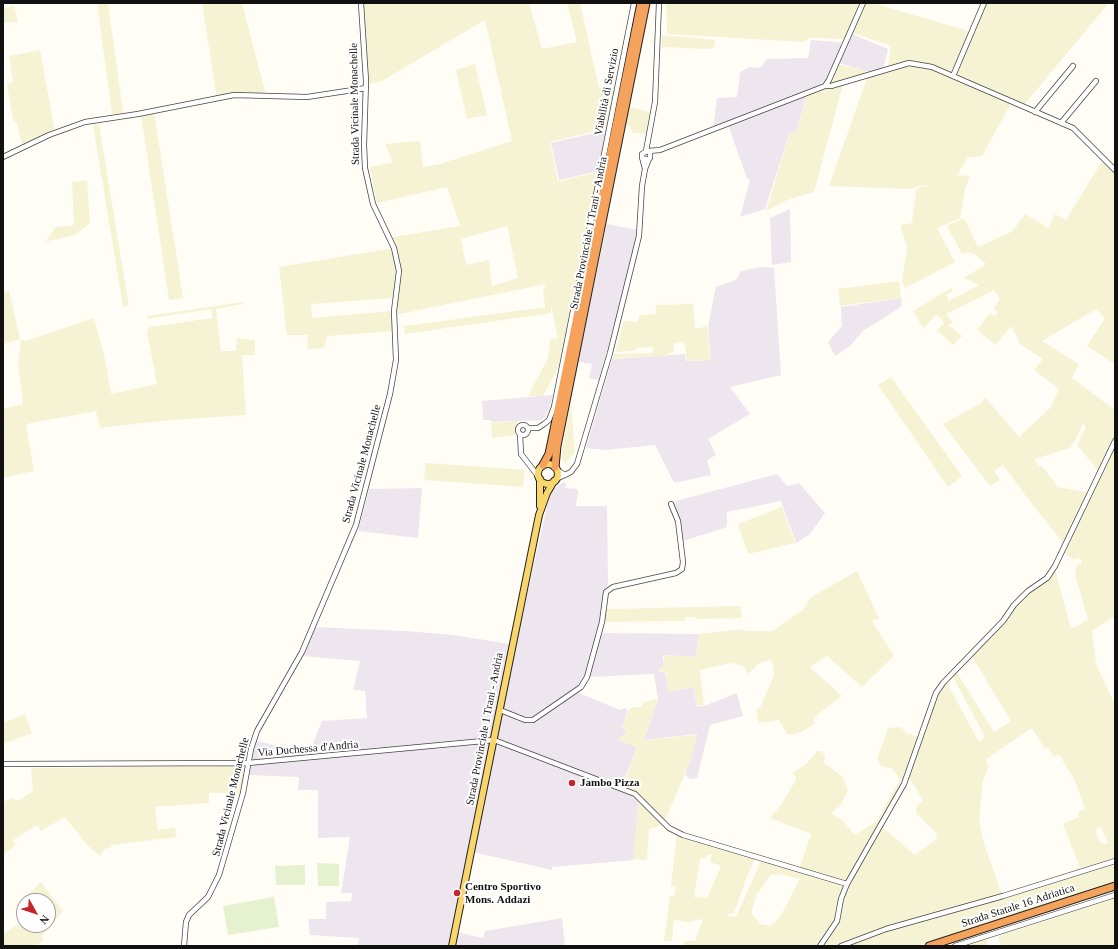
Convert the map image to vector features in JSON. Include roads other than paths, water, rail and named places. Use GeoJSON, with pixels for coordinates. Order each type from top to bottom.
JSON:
{"type":"FeatureCollection","features":[{"type":"Feature","properties":{"kind":"highway","name":"Strada Provinciale 1 Trani - Andria"},"geometry":{"type":"LineString","coordinates":[[543,465],[549,450],[641,3]]}},
{"type":"Feature","properties":{"kind":"highway","name":"Strada Provinciale 1 Trani - Andria"},"geometry":{"type":"LineString","coordinates":[[556,468],[559,439],[646,3]]}},
{"type":"Feature","properties":{"kind":"highway","name":"Strada Statale 16 Adriatica"},"geometry":{"type":"LineString","coordinates":[[929,946],[1115,886]]}},
{"type":"Feature","properties":{"kind":"highway","name":"Strada Statale 16 Adriatica"},"geometry":{"type":"LineString","coordinates":[[937,946],[1115,890]]}},
{"type":"Feature","properties":{"kind":"main road"},"geometry":{"type":"LineString","coordinates":[[543,465],[550,464],[556,468]]}},
{"type":"Feature","properties":{"kind":"main road","name":"Strada Provinciale 1 Trani - Andria"},"geometry":{"type":"LineString","coordinates":[[539,515],[539,470],[543,465]]}},
{"type":"Feature","properties":{"kind":"main road","name":"Strada Provinciale 1 Trani - Andria"},"geometry":{"type":"LineString","coordinates":[[452,946],[539,515],[547,493],[555,480],[556,468]]}},
{"type":"Feature","properties":{"kind":"main road"},"geometry":{"type":"LineString","coordinates":[[539,478],[548,483],[555,480]]}},
{"type":"Feature","properties":{"kind":"street","name":"Strada Vicinale Monachelle"},"geometry":{"type":"LineString","coordinates":[[184,946],[186,922],[189,915],[208,897],[219,875],[243,793],[248,764],[257,731],[302,652],[356,525],[393,380],[396,360],[394,298],[399,271],[398,258],[368,191],[364,146],[366,88],[362,3]]}},
{"type":"Feature","properties":{"kind":"street","name":"Viabilità di Servizio"},"geometry":{"type":"LineString","coordinates":[[528,428],[538,428],[549,420],[554,407],[634,3]]}},
{"type":"Feature","properties":{"kind":"street"},"geometry":{"type":"LineString","coordinates":[[555,480],[574,468],[580,456],[610,353],[639,236],[645,169],[649,154],[655,102],[659,3]]}},
{"type":"Feature","properties":{"kind":"street"},"geometry":{"type":"LineString","coordinates":[[825,86],[863,3]]}},
{"type":"Feature","properties":{"kind":"street"},"geometry":{"type":"LineString","coordinates":[[953,76],[984,3]]}},
{"type":"Feature","properties":{"kind":"street"},"geometry":{"type":"LineString","coordinates":[[645,169],[642,154],[649,154],[660,150],[825,86],[831,86],[909,63],[932,67],[1073,128],[1115,170]]}},
{"type":"Feature","properties":{"kind":"street"},"geometry":{"type":"LineString","coordinates":[[1035,112],[1073,66]]}},
{"type":"Feature","properties":{"kind":"street"},"geometry":{"type":"LineString","coordinates":[[1061,123],[1096,81]]}},
{"type":"Feature","properties":{"kind":"street"},"geometry":{"type":"LineString","coordinates":[[3,157],[49,135],[85,122],[130,116],[234,96],[307,97],[366,88]]}},
{"type":"Feature","properties":{"kind":"street"},"geometry":{"type":"LineString","coordinates":[[642,158],[645,160],[649,154]]}},
{"type":"Feature","properties":{"kind":"street"},"geometry":{"type":"LineString","coordinates":[[520,434],[527,433],[528,428],[525,425],[520,426],[518,430],[520,434],[522,454],[539,478]]}},
{"type":"Feature","properties":{"kind":"street"},"geometry":{"type":"LineString","coordinates":[[820,946],[837,921],[841,899],[847,884],[904,784],[936,692],[1003,621],[1014,605],[1028,591],[1047,578],[1055,566],[1115,441]]}},
{"type":"Feature","properties":{"kind":"street"},"geometry":{"type":"LineString","coordinates":[[556,468],[565,475]]}},
{"type":"Feature","properties":{"kind":"street"},"geometry":{"type":"LineString","coordinates":[[500,710],[526,720],[533,720],[581,687],[587,677],[602,622],[606,592],[614,587],[676,572],[682,569],[683,562],[678,521],[671,504]]}},
{"type":"Feature","properties":{"kind":"street"},"geometry":{"type":"LineString","coordinates":[[494,740],[635,794],[669,828],[683,834],[847,884]]}},
{"type":"Feature","properties":{"kind":"street","name":"Via Duchessa d'Andria"},"geometry":{"type":"LineString","coordinates":[[3,764],[248,764],[494,740]]}},
{"type":"Feature","properties":{"kind":"street"},"geometry":{"type":"LineString","coordinates":[[841,946],[886,929],[1003,896],[1115,861]]}},
{"type":"Feature","properties":{"kind":"street"},"geometry":{"type":"LineString","coordinates":[[955,946],[1115,895]]}},
{"type":"Feature","properties":{"kind":"place","name":"Jambo Pizza"},"geometry":{"type":"Point","coordinates":[572,783]}},
{"type":"Feature","properties":{"kind":"place","name":"Centro Sportivo Mons. Addazi"},"geometry":{"type":"Point","coordinates":[457,893]}}]}
